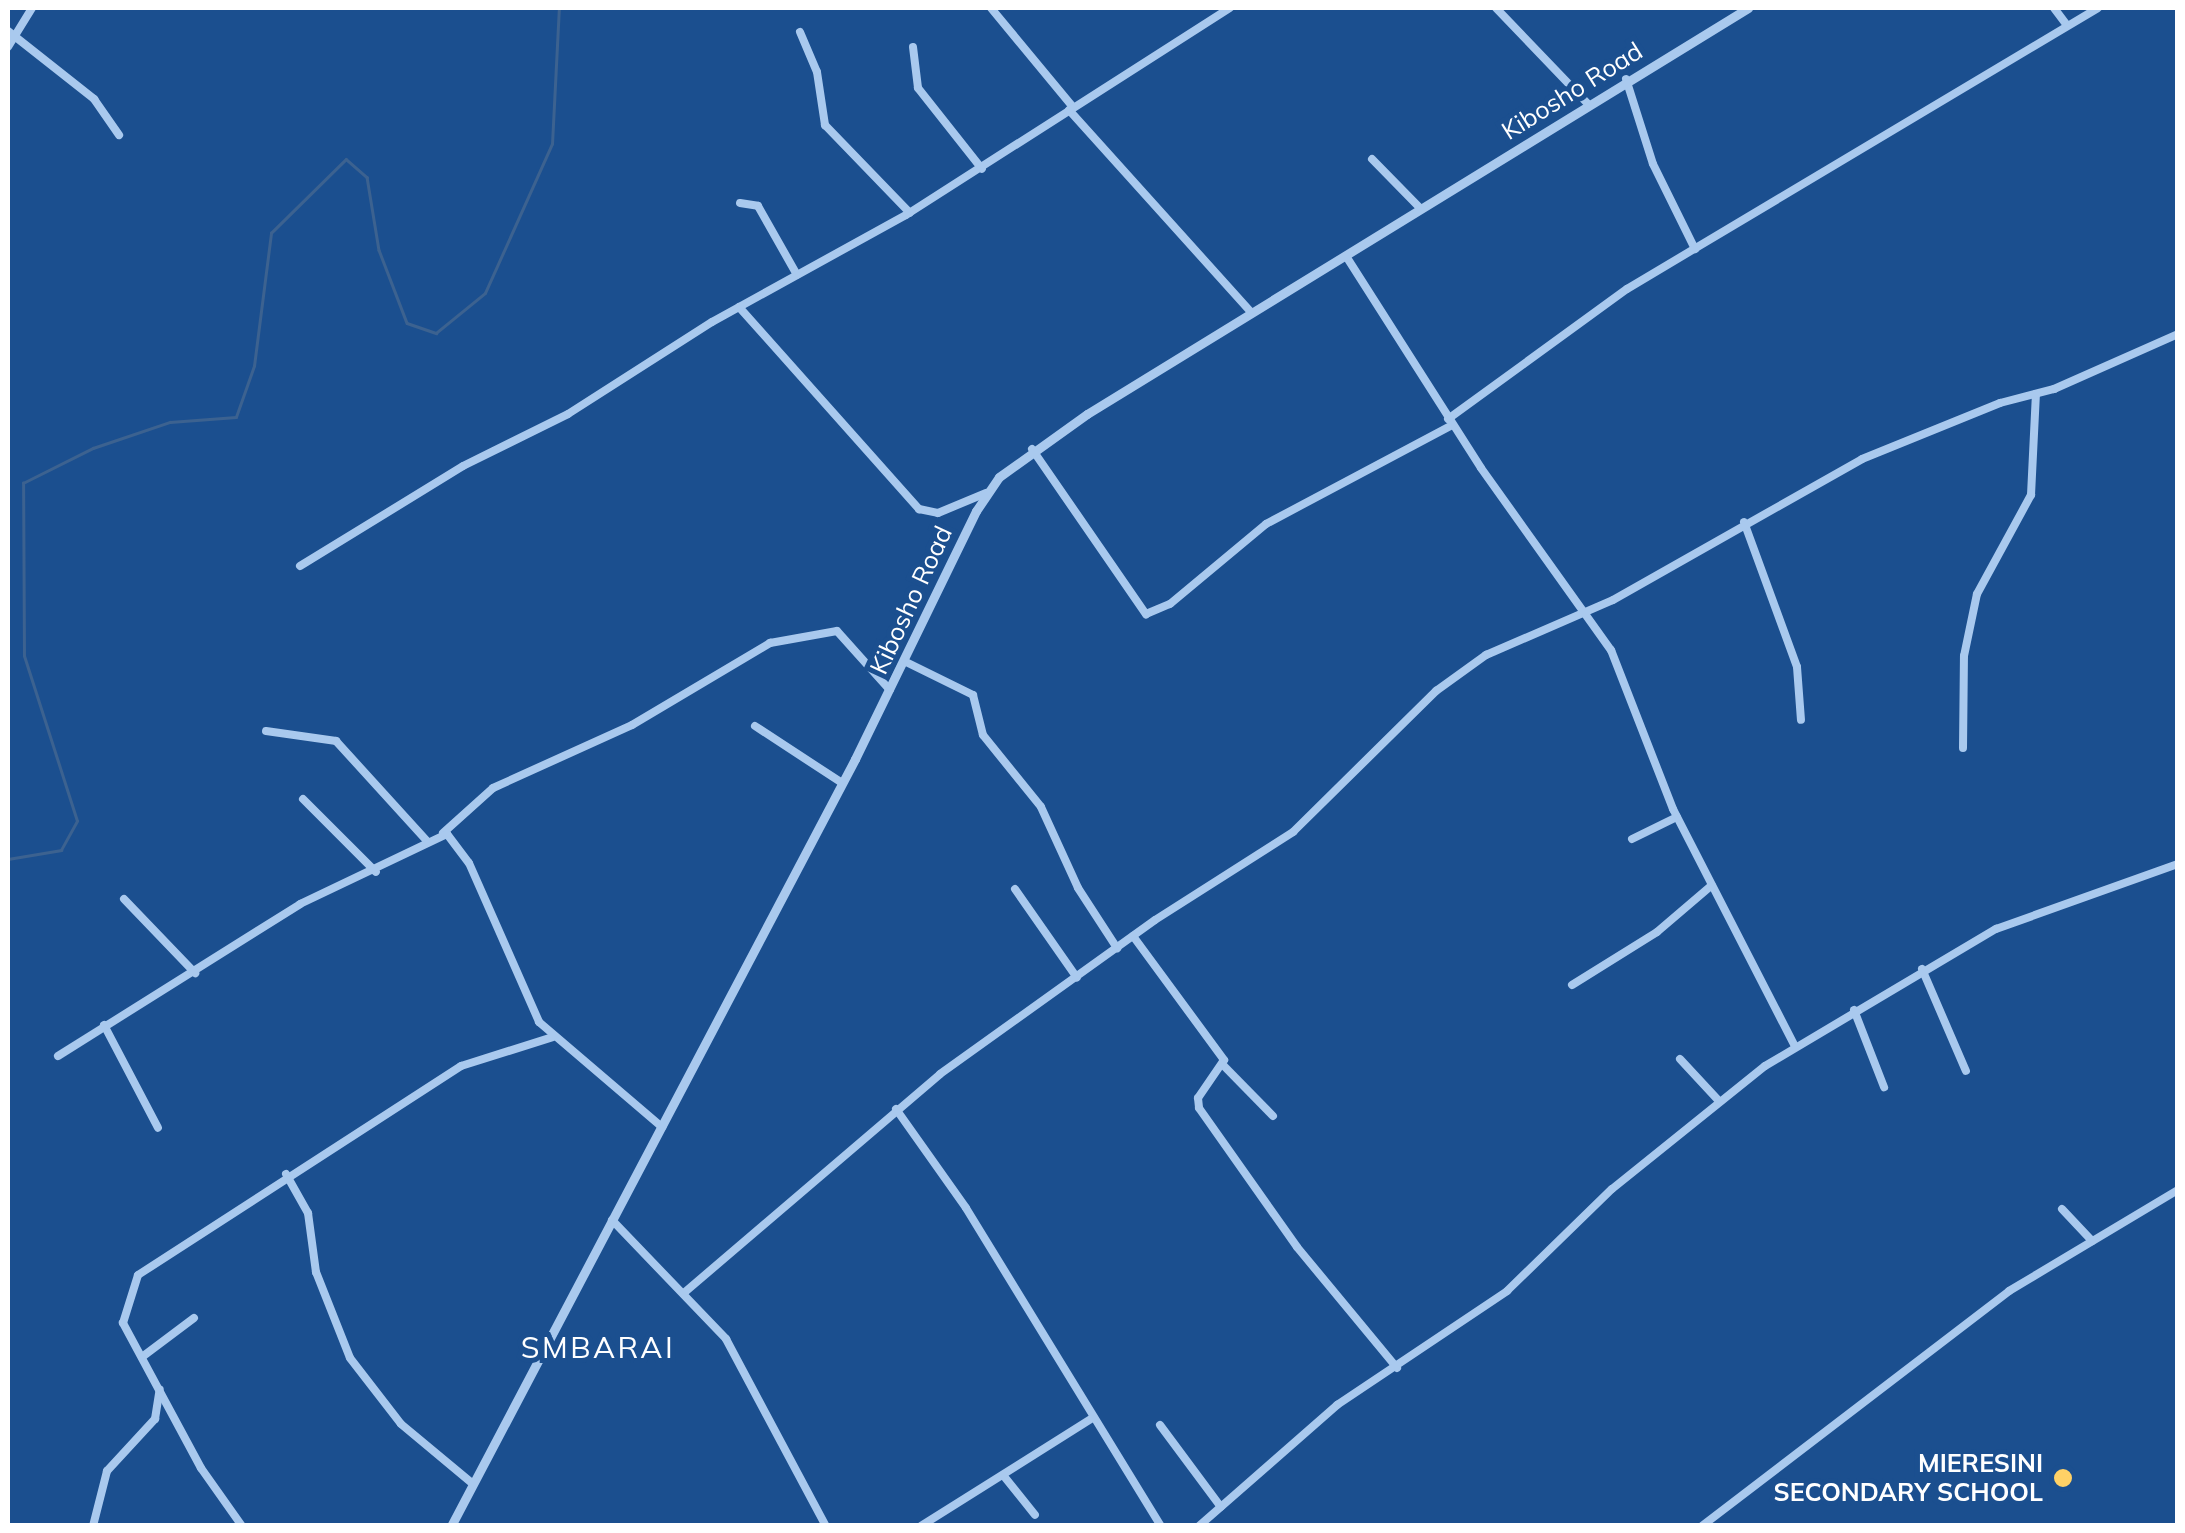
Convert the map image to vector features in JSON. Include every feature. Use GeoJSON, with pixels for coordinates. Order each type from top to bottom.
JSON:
{"type":"FeatureCollection","features":[{"type":"Feature","properties":{"kind":"street"},"geometry":{"type":"LineString","coordinates":[[8,47],[11,33],[32,8]]}},
{"type":"Feature","properties":{"kind":"street"},"geometry":{"type":"LineString","coordinates":[[991,8],[1071,108],[1252,313]]}},
{"type":"Feature","properties":{"kind":"street"},"geometry":{"type":"LineString","coordinates":[[300,566],[463,466],[568,414],[739,308],[982,169],[1230,8]]}},
{"type":"Feature","properties":{"kind":"street"},"geometry":{"type":"LineString","coordinates":[[1496,8],[1589,105]]}},
{"type":"Feature","properties":{"kind":"street","name":"Kibosho Road"},"geometry":{"type":"LineString","coordinates":[[451,1526],[842,783],[986,494],[1032,449],[1626,79],[1748,8]]}},
{"type":"Feature","properties":{"kind":"street"},"geometry":{"type":"LineString","coordinates":[[2054,8],[2066,24]]}},
{"type":"Feature","properties":{"kind":"street"},"geometry":{"type":"LineString","coordinates":[[1032,449],[1146,614],[1170,604],[1266,524],[1450,422],[1626,289],[2098,8]]}},
{"type":"Feature","properties":{"kind":"street"},"geometry":{"type":"LineString","coordinates":[[800,32],[817,72],[825,125],[910,212]]}},
{"type":"Feature","properties":{"kind":"street"},"geometry":{"type":"LineString","coordinates":[[11,33],[94,99],[119,135]]}},
{"type":"Feature","properties":{"kind":"street"},"geometry":{"type":"LineString","coordinates":[[913,48],[918,88],[982,169]]}},
{"type":"Feature","properties":{"kind":"street"},"geometry":{"type":"LineString","coordinates":[[1626,79],[1654,164],[1695,249]]}},
{"type":"Feature","properties":{"kind":"street"},"geometry":{"type":"LineString","coordinates":[[1372,159],[1421,208]]}},
{"type":"Feature","properties":{"kind":"street"},"geometry":{"type":"LineString","coordinates":[[740,203],[758,206],[796,275]]}},
{"type":"Feature","properties":{"kind":"street"},"geometry":{"type":"LineString","coordinates":[[1346,256],[1450,422],[1587,613],[1618,665],[1677,817],[1795,1046]]}},
{"type":"Feature","properties":{"kind":"street"},"geometry":{"type":"LineString","coordinates":[[739,308],[919,510],[938,512],[986,494]]}},
{"type":"Feature","properties":{"kind":"street"},"geometry":{"type":"LineString","coordinates":[[685,1292],[896,1108],[1134,936],[1294,832],[1462,670],[1587,613],[1744,522],[1862,460],[2036,394],[2178,334]]}},
{"type":"Feature","properties":{"kind":"street"},"geometry":{"type":"LineString","coordinates":[[1963,748],[1964,656],[1977,594],[2031,496],[2036,394]]}},
{"type":"Feature","properties":{"kind":"street"},"geometry":{"type":"LineString","coordinates":[[1744,522],[1797,667],[1802,720]]}},
{"type":"Feature","properties":{"kind":"street"},"geometry":{"type":"LineString","coordinates":[[58,1056],[300,904],[376,872],[426,840],[443,834],[493,788],[632,726],[770,643],[837,631],[890,690]]}},
{"type":"Feature","properties":{"kind":"street"},"geometry":{"type":"LineString","coordinates":[[904,662],[973,694],[983,735],[1041,807],[1078,888],[1117,948]]}},
{"type":"Feature","properties":{"kind":"street"},"geometry":{"type":"LineString","coordinates":[[755,726],[842,783]]}},
{"type":"Feature","properties":{"kind":"street"},"geometry":{"type":"LineString","coordinates":[[266,731],[336,741],[426,840]]}},
{"type":"Feature","properties":{"kind":"street"},"geometry":{"type":"LineString","coordinates":[[302,799],[376,872]]}},
{"type":"Feature","properties":{"kind":"street"},"geometry":{"type":"LineString","coordinates":[[1632,838],[1677,817]]}},
{"type":"Feature","properties":{"kind":"street"},"geometry":{"type":"LineString","coordinates":[[443,834],[454,838],[469,863],[539,1022],[662,1126]]}},
{"type":"Feature","properties":{"kind":"street"},"geometry":{"type":"LineString","coordinates":[[1199,1526],[1337,1406],[1507,1290],[1718,1100],[1795,1046],[1922,968],[2028,915],[2178,864]]}},
{"type":"Feature","properties":{"kind":"street"},"geometry":{"type":"LineString","coordinates":[[1572,985],[1657,932],[1712,885]]}},
{"type":"Feature","properties":{"kind":"street"},"geometry":{"type":"LineString","coordinates":[[1015,889],[1077,978]]}},
{"type":"Feature","properties":{"kind":"street"},"geometry":{"type":"LineString","coordinates":[[124,899],[195,973]]}},
{"type":"Feature","properties":{"kind":"street"},"geometry":{"type":"LineString","coordinates":[[1134,936],[1224,1066],[1273,1116]]}},
{"type":"Feature","properties":{"kind":"street"},"geometry":{"type":"LineString","coordinates":[[1922,968],[1966,1071]]}},
{"type":"Feature","properties":{"kind":"street"},"geometry":{"type":"LineString","coordinates":[[1854,1010],[1884,1086]]}},
{"type":"Feature","properties":{"kind":"street"},"geometry":{"type":"LineString","coordinates":[[104,1025],[158,1128]]}},
{"type":"Feature","properties":{"kind":"street"},"geometry":{"type":"LineString","coordinates":[[242,1526],[210,1483],[123,1323],[138,1275],[286,1174],[470,1061],[553,1037]]}},
{"type":"Feature","properties":{"kind":"street"},"geometry":{"type":"LineString","coordinates":[[1680,1059],[1718,1100]]}},
{"type":"Feature","properties":{"kind":"street"},"geometry":{"type":"LineString","coordinates":[[1224,1066],[1198,1098],[1199,1108],[1297,1247],[1397,1368]]}},
{"type":"Feature","properties":{"kind":"street"},"geometry":{"type":"LineString","coordinates":[[896,1108],[983,1235],[1091,1419],[1161,1526]]}},
{"type":"Feature","properties":{"kind":"street"},"geometry":{"type":"LineString","coordinates":[[286,1174],[308,1213],[316,1272],[350,1358],[380,1402],[473,1484]]}},
{"type":"Feature","properties":{"kind":"street"},"geometry":{"type":"LineString","coordinates":[[1702,1526],[2009,1291],[2178,1190]]}},
{"type":"Feature","properties":{"kind":"street"},"geometry":{"type":"LineString","coordinates":[[2062,1209],[2092,1241]]}},
{"type":"Feature","properties":{"kind":"street"},"geometry":{"type":"LineString","coordinates":[[612,1220],[685,1292],[753,1381],[826,1526]]}},
{"type":"Feature","properties":{"kind":"street"},"geometry":{"type":"LineString","coordinates":[[142,1357],[194,1318]]}},
{"type":"Feature","properties":{"kind":"street"},"geometry":{"type":"LineString","coordinates":[[93,1526],[107,1472],[155,1419],[160,1390]]}},
{"type":"Feature","properties":{"kind":"street"},"geometry":{"type":"LineString","coordinates":[[921,1526],[1091,1419]]}},
{"type":"Feature","properties":{"kind":"street"},"geometry":{"type":"LineString","coordinates":[[1160,1425],[1220,1507]]}},
{"type":"Feature","properties":{"kind":"street"},"geometry":{"type":"LineString","coordinates":[[1002,1475],[1035,1515]]}},
{"type":"Feature","properties":{"kind":"waterway"},"geometry":{"type":"LineString","coordinates":[[8,859],[61,850],[77,821],[24,656],[23,483],[93,448],[170,422],[236,417],[254,366],[271,233],[346,159],[367,177],[379,250],[407,323],[436,333],[485,293],[552,144],[559,8]]}},
{"type":"Feature","properties":{"kind":"place","name":"MIERESINI SECONDARY SCHOOL"},"geometry":{"type":"Point","coordinates":[2063,1478]}},
{"type":"Feature","properties":{"kind":"district","name":"SMBARAI"},"geometry":{"type":"Point","coordinates":[598,1347]}}]}
